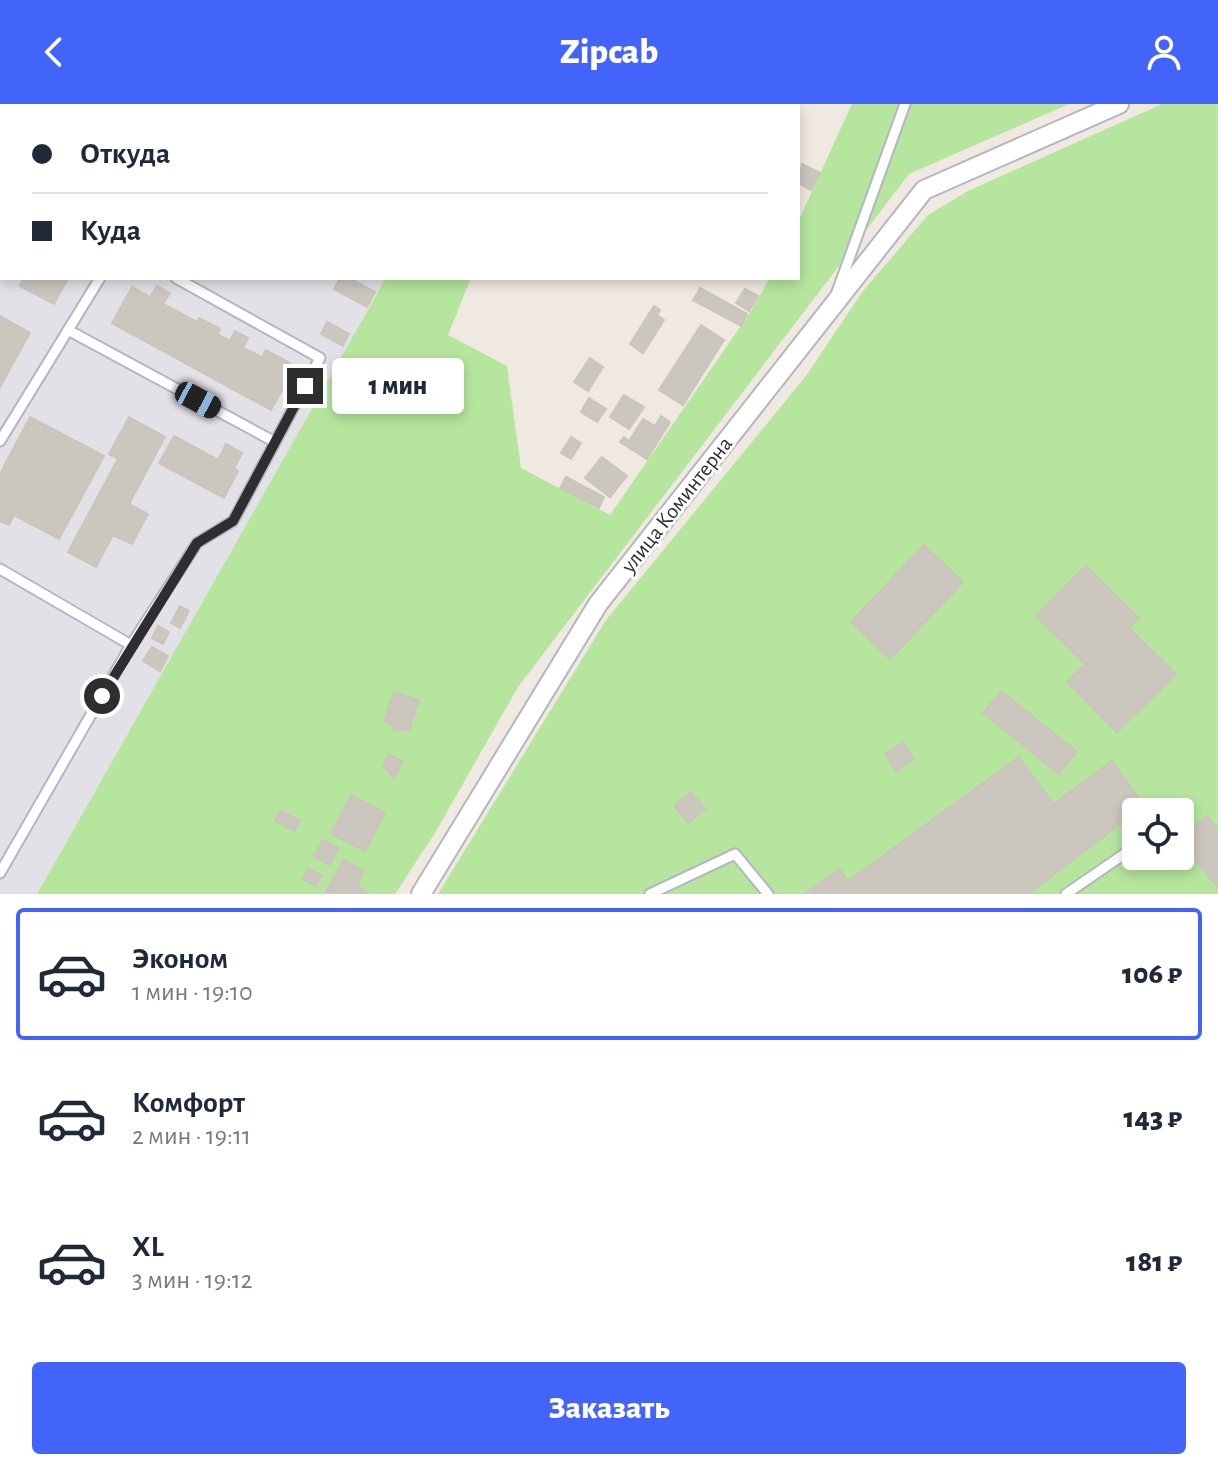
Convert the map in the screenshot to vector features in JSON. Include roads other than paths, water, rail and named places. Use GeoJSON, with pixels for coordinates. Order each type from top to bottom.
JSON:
{"type":"FeatureCollection","features":[{"type":"Feature","properties":{"kind":"street"},"geometry":{"type":"LineString","coordinates":[[833,303],[924,190],[1119,104]]}},
{"type":"Feature","properties":{"kind":"street","name":"улица Коминтерна"},"geometry":{"type":"LineString","coordinates":[[421,894],[598,604],[833,303]]}},
{"type":"Feature","properties":{"kind":"lane","name":"улица Коминтерна"},"geometry":{"type":"LineString","coordinates":[[833,303],[905,104]]}},
{"type":"Feature","properties":{"kind":"lane"},"geometry":{"type":"LineString","coordinates":[[0,441],[99,280]]}},
{"type":"Feature","properties":{"kind":"lane"},"geometry":{"type":"LineString","coordinates":[[0,873],[131,645],[197,543],[233,521],[320,358],[180,280]]}},
{"type":"Feature","properties":{"kind":"lane"},"geometry":{"type":"LineString","coordinates":[[68,330],[275,442]]}},
{"type":"Feature","properties":{"kind":"lane"},"geometry":{"type":"LineString","coordinates":[[0,569],[131,645]]}},
{"type":"Feature","properties":{"kind":"lane"},"geometry":{"type":"LineString","coordinates":[[650,894],[735,854],[768,894]]}},
{"type":"Feature","properties":{"kind":"lane"},"geometry":{"type":"LineString","coordinates":[[1066,894],[1122,856]]}}]}
